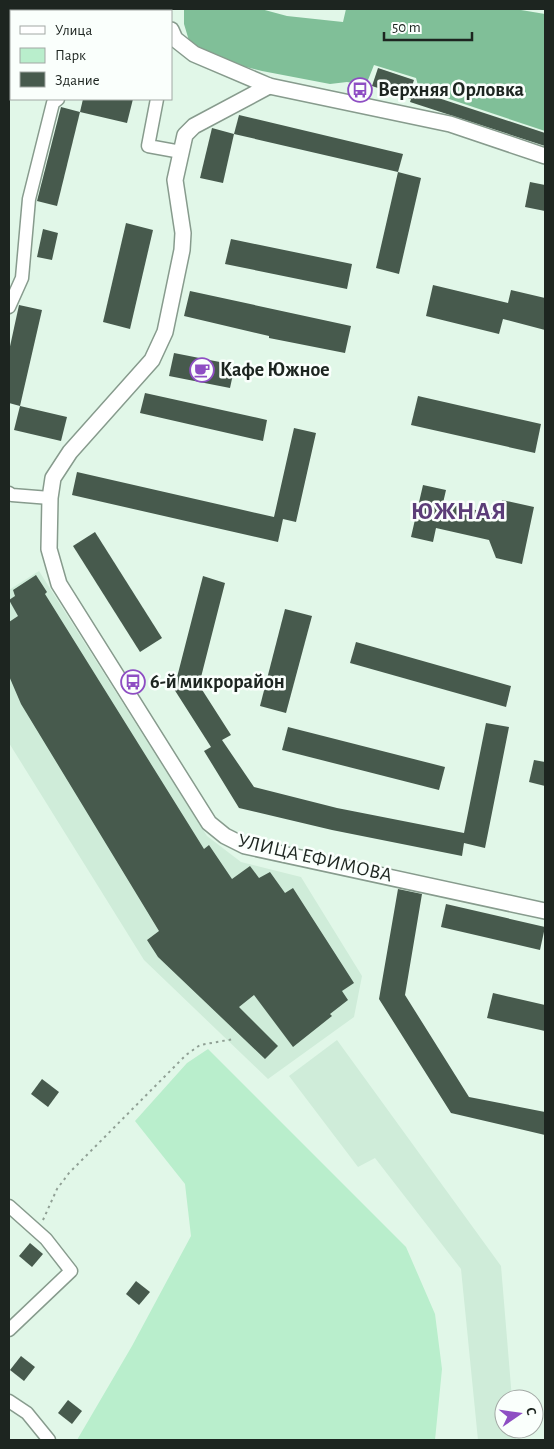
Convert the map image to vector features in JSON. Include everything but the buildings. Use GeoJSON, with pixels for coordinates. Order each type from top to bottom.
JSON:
{"type":"FeatureCollection","features":[{"type":"Feature","properties":{"kind":"street"},"geometry":{"type":"LineString","coordinates":[[172,32],[175,38],[194,54],[268,86],[450,124],[545,156]]}},
{"type":"Feature","properties":{"kind":"street","name":"УЛИЦА ЕФИМОВА"},"geometry":{"type":"LineString","coordinates":[[268,86],[194,126],[185,135],[175,180],[183,233],[182,250],[165,332],[152,360],[70,452],[54,478],[50,498],[49,549],[59,584],[209,823],[225,836],[245,846],[545,911]]}},
{"type":"Feature","properties":{"kind":"street"},"geometry":{"type":"LineString","coordinates":[[9,307],[22,278],[29,199],[53,103],[57,100]]}},
{"type":"Feature","properties":{"kind":"street"},"geometry":{"type":"LineString","coordinates":[[157,100],[148,146],[181,152]]}},
{"type":"Feature","properties":{"kind":"street"},"geometry":{"type":"LineString","coordinates":[[9,493],[12,495],[50,498]]}},
{"type":"Feature","properties":{"kind":"street"},"geometry":{"type":"LineString","coordinates":[[9,1206],[38,1232],[71,1271],[9,1330]]}},
{"type":"Feature","properties":{"kind":"street"},"geometry":{"type":"LineString","coordinates":[[9,1401],[27,1413],[49,1440]]}},
{"type":"Feature","properties":{"kind":"path"},"geometry":{"type":"LineString","coordinates":[[38,1232],[57,1189],[69,1173],[186,1055],[200,1045],[234,1039]]}},
{"type":"Feature","properties":{"kind":"shaded area"},"geometry":{"type":"Polygon","coordinates":[[[39,571],[207,836],[241,862],[301,877],[362,976],[354,1017],[268,1079],[144,960],[9,743],[9,590],[39,571]]]}},
{"type":"Feature","properties":{"kind":"shaded area"},"geometry":{"type":"Polygon","coordinates":[[[337,1040],[501,1266],[511,1389],[494,1389],[494,1439],[516,1440],[478,1440],[461,1269],[375,1158],[358,1167],[289,1076],[337,1040]]]}},
{"type":"Feature","properties":{"kind":"green space"},"geometry":{"type":"Polygon","coordinates":[[[184,9],[261,9],[287,16],[343,22],[346,9],[515,9],[545,14],[545,131],[419,89],[416,78],[374,65],[366,85],[347,82],[330,84],[234,64],[190,44],[184,24],[184,9]]]}},
{"type":"Feature","properties":{"kind":"green space"},"geometry":{"type":"Polygon","coordinates":[[[208,1049],[406,1247],[435,1314],[442,1369],[435,1440],[77,1440],[132,1346],[191,1236],[185,1184],[135,1121],[187,1063],[208,1049]]]}},
{"type":"Feature","properties":{"kind":"place","name":"Верхняя Орловка"},"geometry":{"type":"Point","coordinates":[360,90]}},
{"type":"Feature","properties":{"kind":"place","name":"Кафе Южное"},"geometry":{"type":"Point","coordinates":[202,370]}},
{"type":"Feature","properties":{"kind":"place","name":"6-й микрорайон"},"geometry":{"type":"Point","coordinates":[133,682]}},
{"type":"Feature","properties":{"kind":"district","name":"ЮЖНАЯ"},"geometry":{"type":"Point","coordinates":[459,511]}}]}
